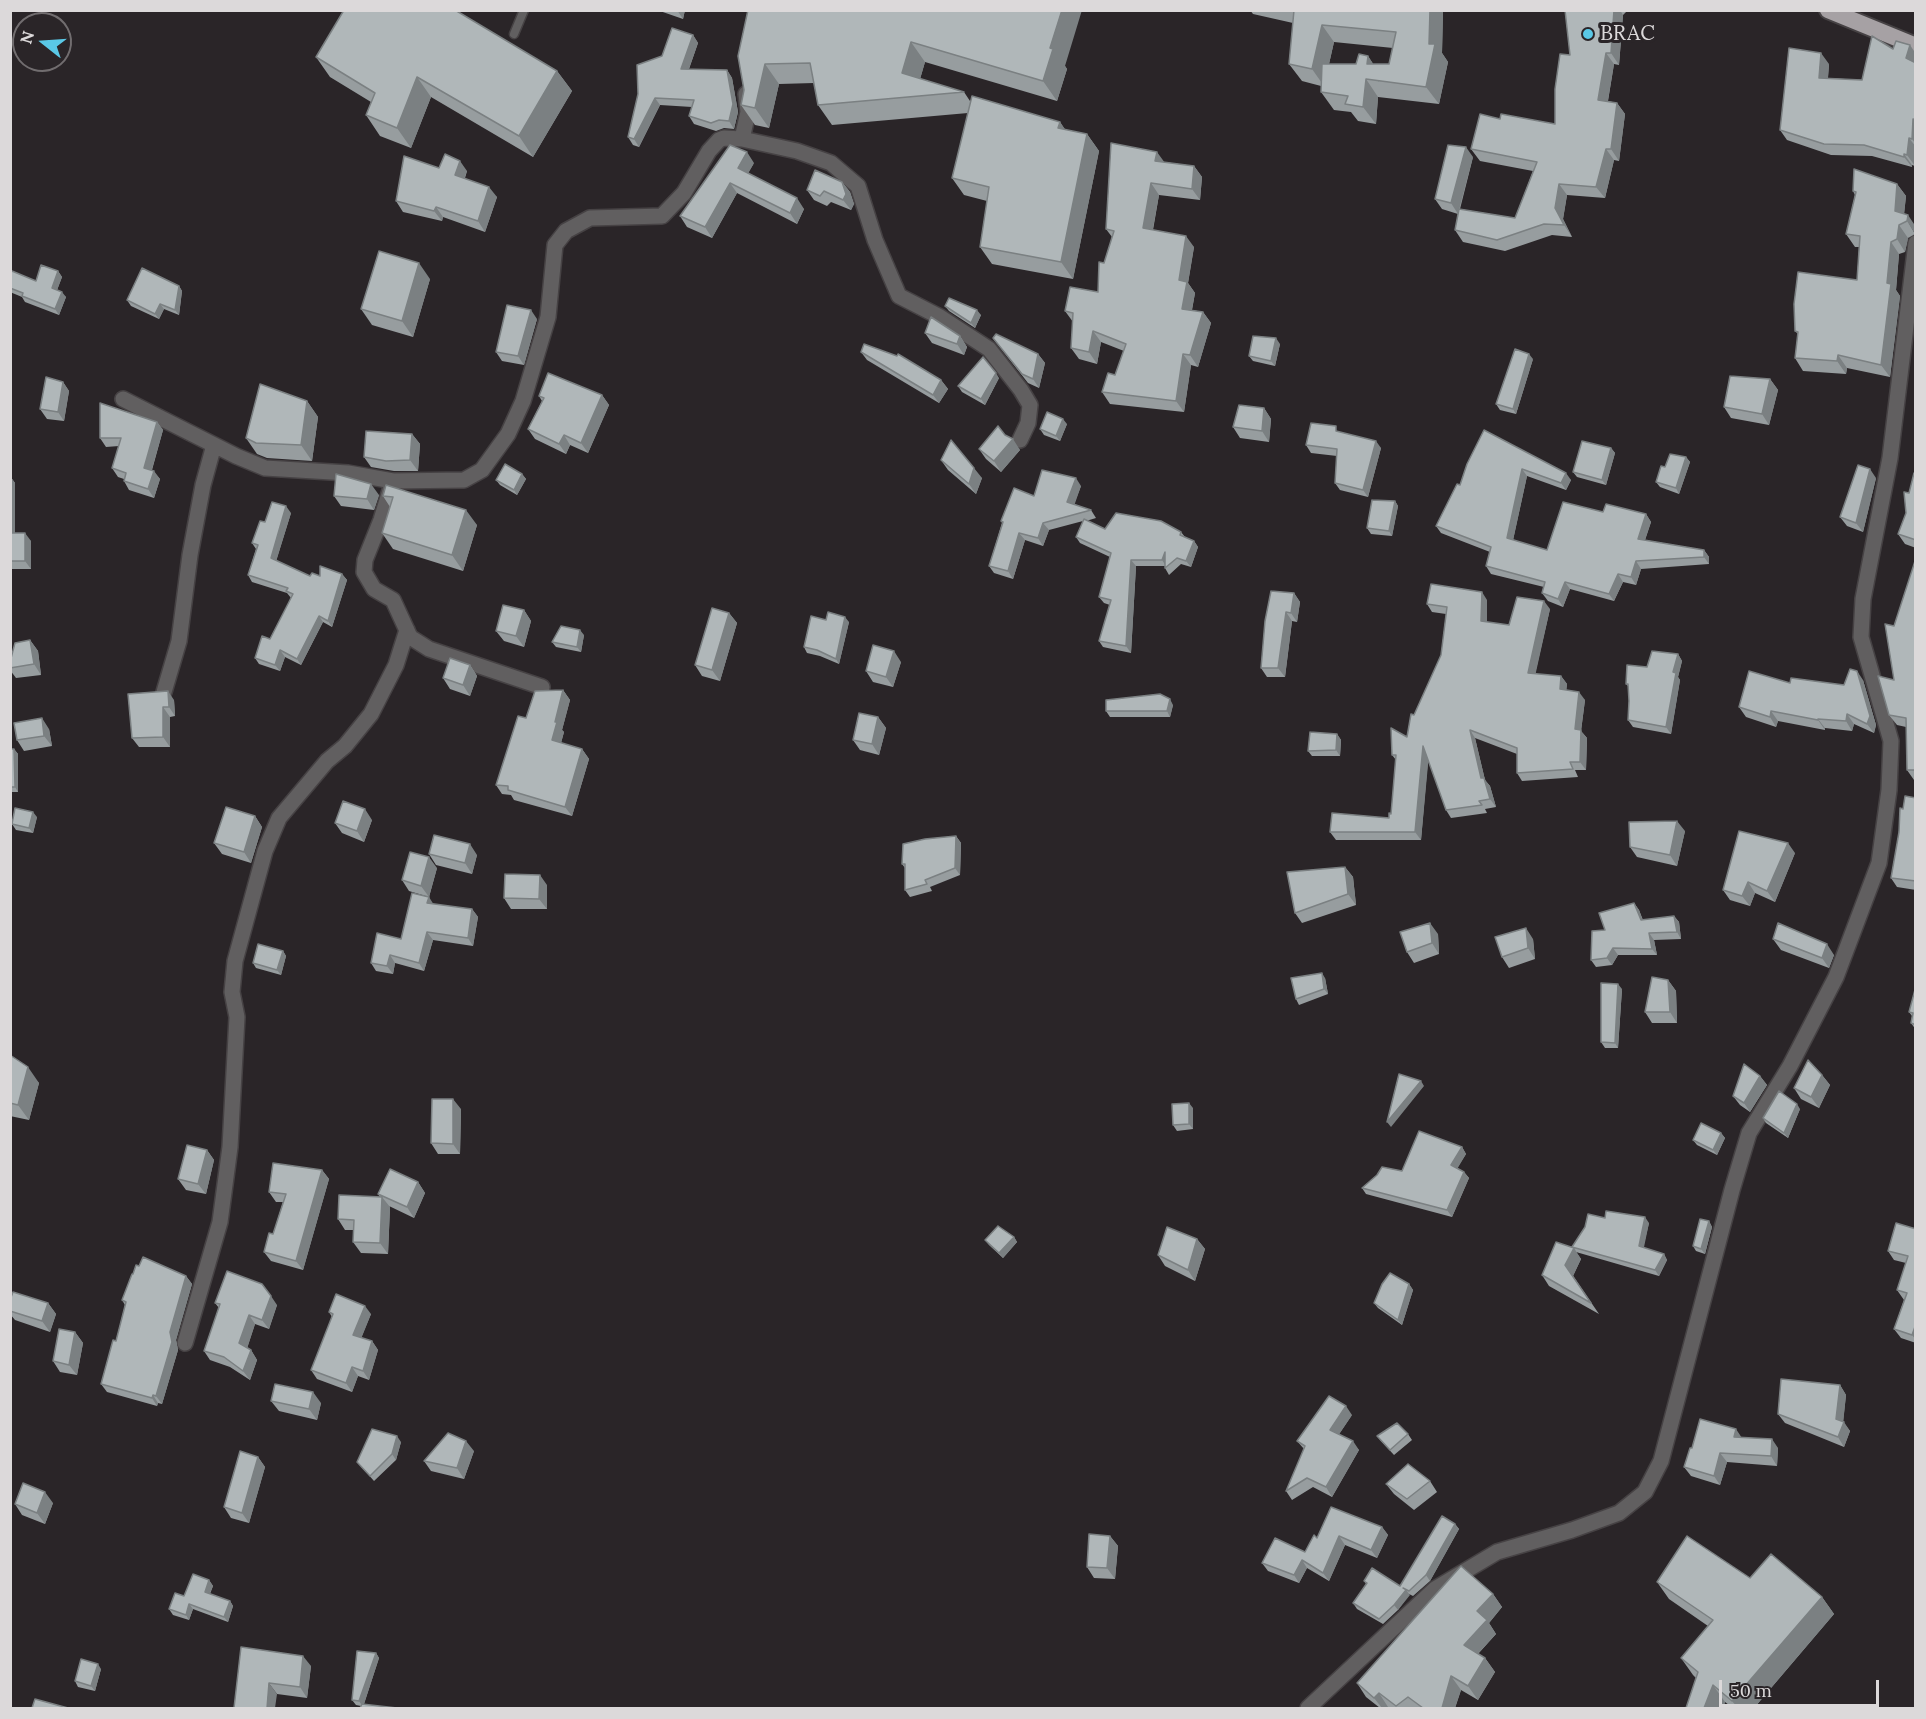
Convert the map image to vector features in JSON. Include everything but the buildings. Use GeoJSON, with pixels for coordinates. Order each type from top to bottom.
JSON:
{"type":"FeatureCollection","features":[{"type":"Feature","properties":{"kind":"highway"},"geometry":{"type":"LineString","coordinates":[[1828,10],[1916,46]]}},
{"type":"Feature","properties":{"kind":"street"},"geometry":{"type":"LineString","coordinates":[[742,139],[748,112],[743,83]]}},
{"type":"Feature","properties":{"kind":"street"},"geometry":{"type":"LineString","coordinates":[[123,399],[265,468],[348,473],[393,481],[464,480],[482,470],[508,434],[523,401],[548,317],[555,245],[566,231],[590,218],[662,216],[684,194],[709,151],[724,138],[742,139],[797,151],[831,163],[858,186],[875,240],[899,296],[940,317],[989,349],[1021,390],[1030,405],[1028,423],[1020,440]]}},
{"type":"Feature","properties":{"kind":"street"},"geometry":{"type":"LineString","coordinates":[[1308,1708],[1435,1589],[1497,1552],[1572,1530],[1619,1512],[1645,1492],[1661,1461],[1749,1133],[1790,1066],[1836,977],[1879,863],[1889,790],[1891,741],[1861,637],[1863,599],[1890,458],[1916,243]]}},
{"type":"Feature","properties":{"kind":"street"},"geometry":{"type":"LineString","coordinates":[[164,692],[179,641],[190,555],[203,485],[214,445]]}},
{"type":"Feature","properties":{"kind":"street"},"geometry":{"type":"LineString","coordinates":[[393,481],[365,560],[364,572],[374,589],[393,600],[410,638],[429,649],[543,687]]}},
{"type":"Feature","properties":{"kind":"street"},"geometry":{"type":"LineString","coordinates":[[185,1343],[220,1222],[230,1147],[237,1017],[232,992],[235,962],[265,851],[279,818],[327,761],[345,746],[371,714],[396,665],[407,630]]}},
{"type":"Feature","properties":{"kind":"lane"},"geometry":{"type":"LineString","coordinates":[[514,34],[524,10]]}},
{"type":"Feature","properties":{"kind":"place","name":"BRAC"},"geometry":{"type":"Point","coordinates":[1588,34]}}]}
